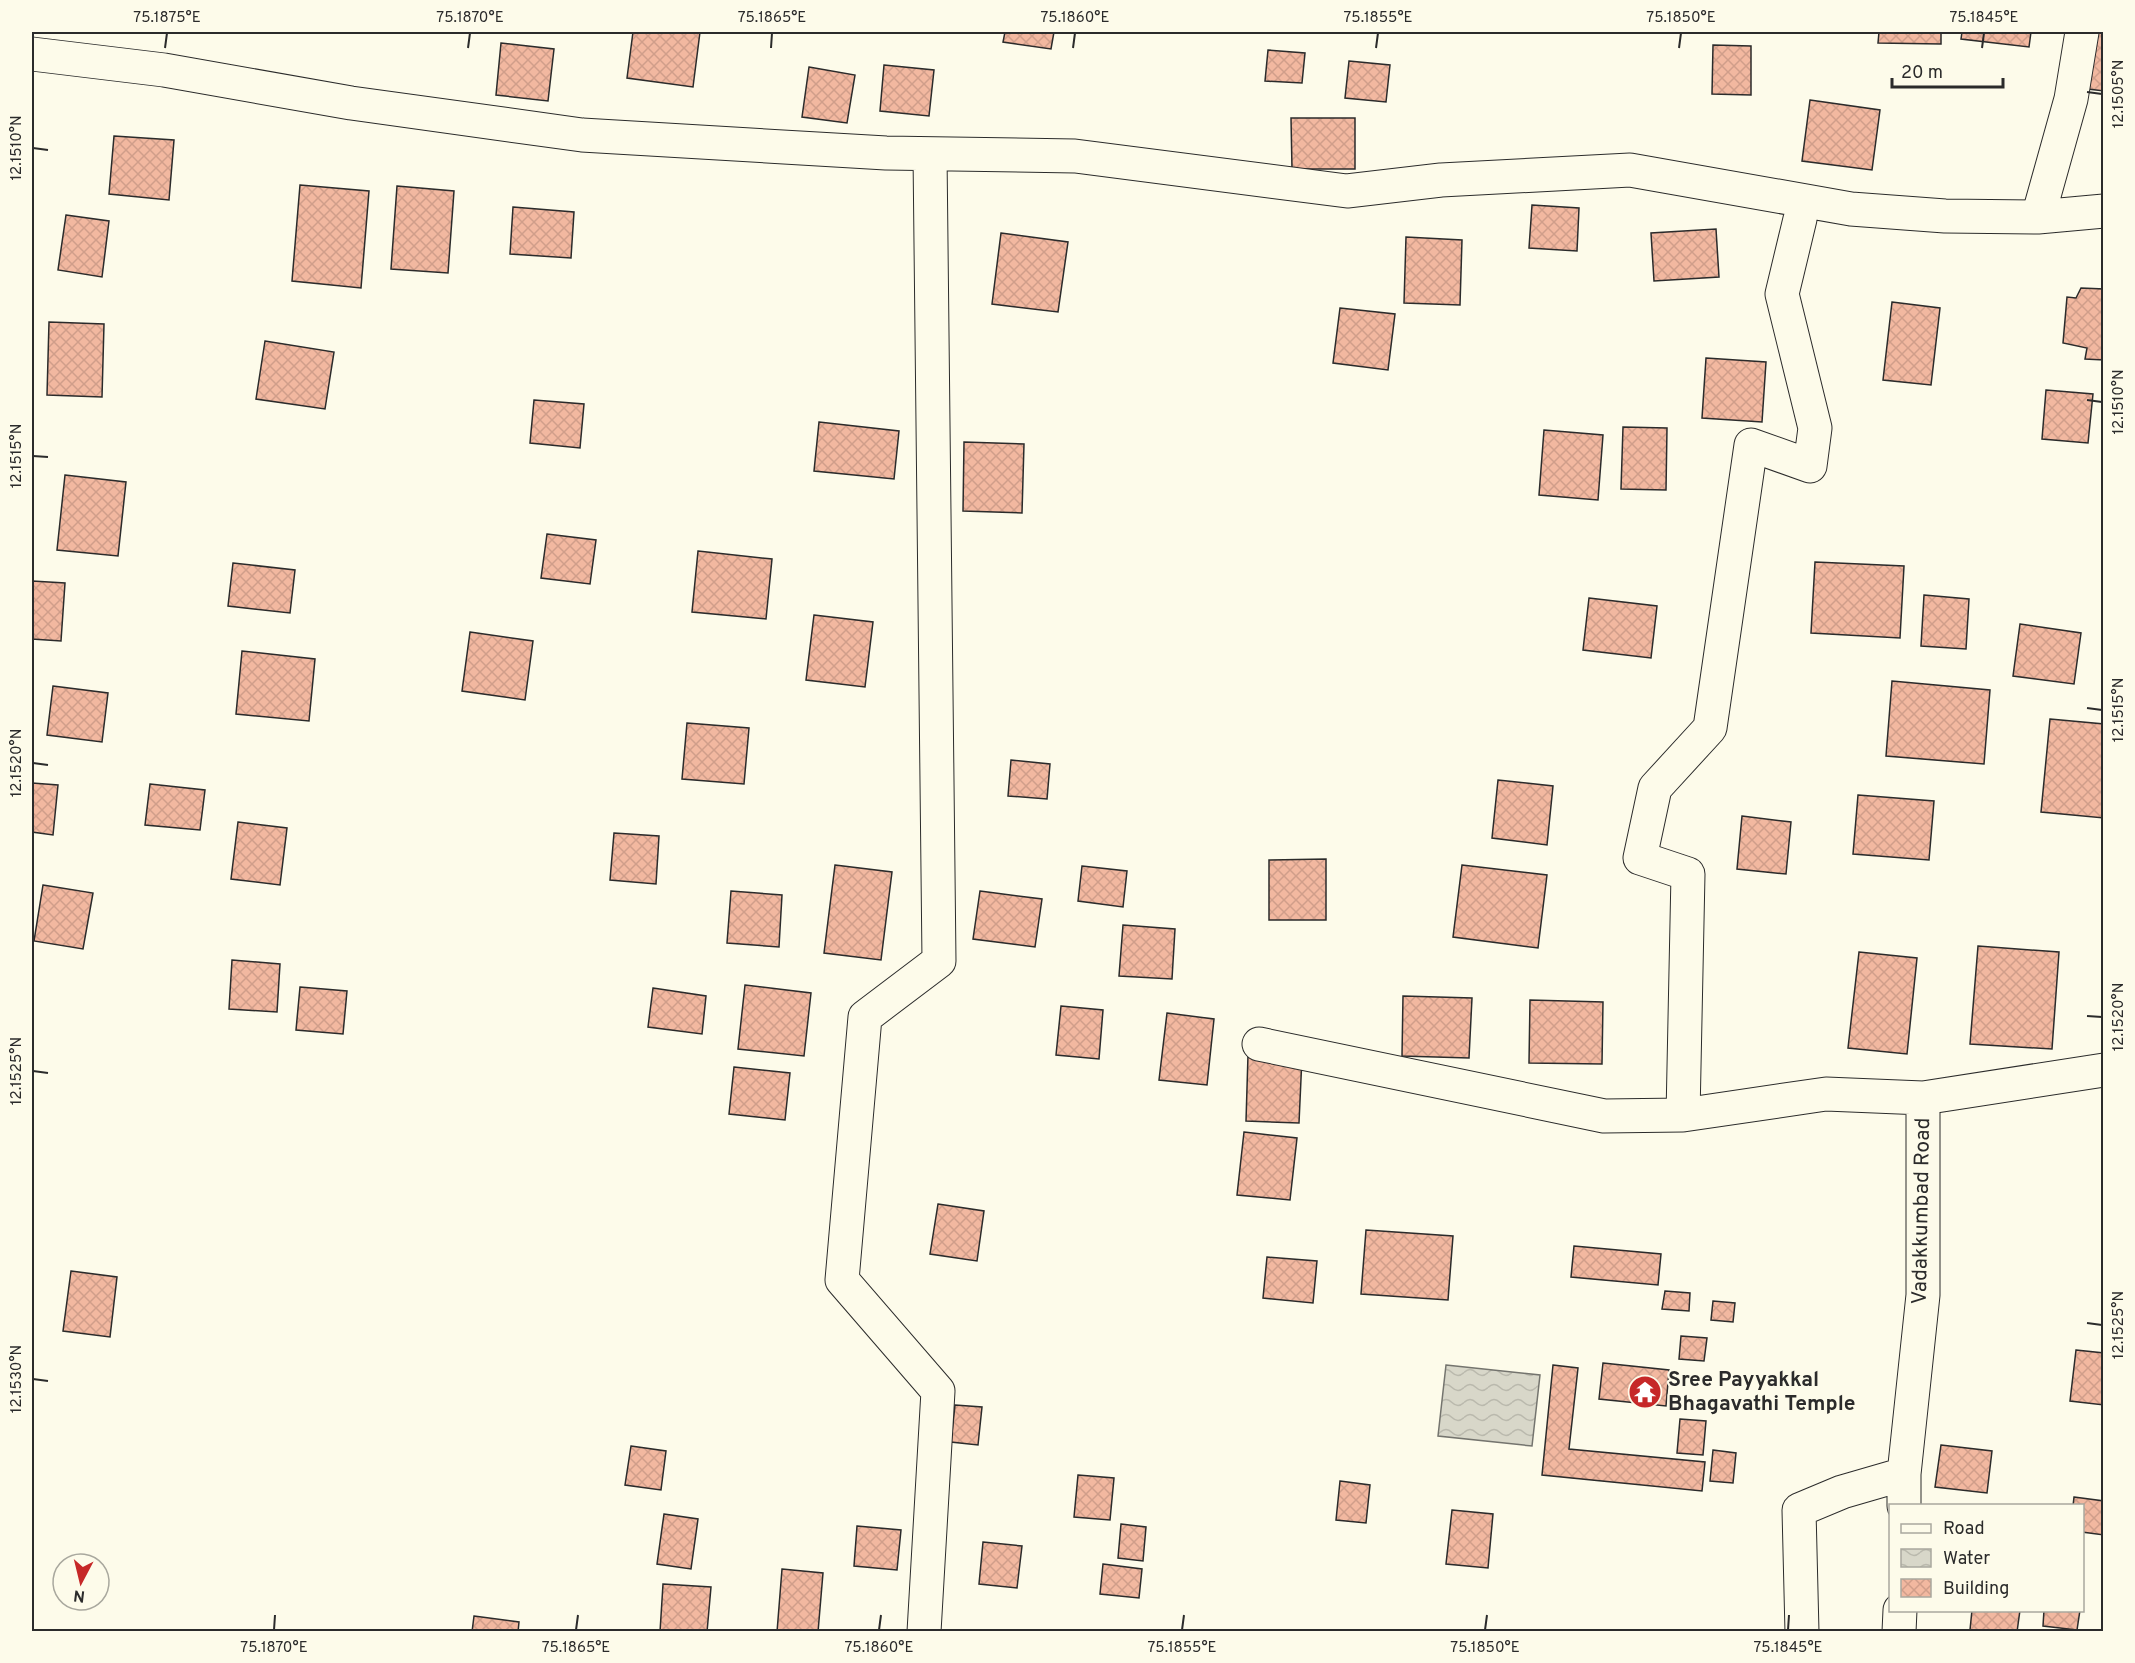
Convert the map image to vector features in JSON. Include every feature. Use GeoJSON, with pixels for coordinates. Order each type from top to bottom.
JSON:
{"type":"FeatureCollection","features":[{"type":"Feature","properties":{"kind":"street"},"geometry":{"type":"LineString","coordinates":[[2038,217],[2071,99],[2082,32]]}},
{"type":"Feature","properties":{"kind":"street"},"geometry":{"type":"LineString","coordinates":[[32,54],[164,70],[351,103],[582,135],[930,154],[1075,156],[1347,191],[1441,180],[1630,170],[1851,209],[1946,216],[2038,217],[2103,211]]}},
{"type":"Feature","properties":{"kind":"street"},"geometry":{"type":"LineString","coordinates":[[924,1632],[938,1391],[842,1280],[865,1017],[939,961],[930,154]]}},
{"type":"Feature","properties":{"kind":"street"},"geometry":{"type":"LineString","coordinates":[[1683,1116],[1688,874],[1640,858],[1655,788],[1710,728],[1751,445],[1810,466],[1815,428],[1782,294],[1800,219]]}},
{"type":"Feature","properties":{"kind":"street"},"geometry":{"type":"LineString","coordinates":[[1259,1044],[1604,1116],[1683,1116],[1826,1094],[1923,1098]]}},
{"type":"Feature","properties":{"kind":"street","name":"Vadakkumbad Road"},"geometry":{"type":"LineString","coordinates":[[1904,1490],[1923,1294],[1923,1098],[2103,1070]]}},
{"type":"Feature","properties":{"kind":"street"},"geometry":{"type":"LineString","coordinates":[[1802,1632],[1799,1510],[1842,1492],[1904,1490]]}},
{"type":"Feature","properties":{"kind":"street"},"geometry":{"type":"LineString","coordinates":[[1899,1632],[1900,1612]]}},
{"type":"Feature","properties":{"kind":"water"},"geometry":{"type":"Polygon","coordinates":[[[1446,1365],[1540,1375],[1532,1446],[1438,1436],[1446,1365]]]}},
{"type":"Feature","properties":{"kind":"building"},"geometry":{"type":"Polygon","coordinates":[[[633,32],[700,32],[693,87],[627,78],[633,32]]]}},
{"type":"Feature","properties":{"kind":"building"},"geometry":{"type":"Polygon","coordinates":[[[1005,32],[1054,32],[1051,49],[1003,42],[1005,32]]]}},
{"type":"Feature","properties":{"kind":"building"},"geometry":{"type":"Polygon","coordinates":[[[1879,32],[1941,32],[1941,44],[1878,43],[1879,32]]]}},
{"type":"Feature","properties":{"kind":"building"},"geometry":{"type":"Polygon","coordinates":[[[1962,32],[2031,32],[2029,47],[1961,39],[1962,32]]]}},
{"type":"Feature","properties":{"kind":"building"},"geometry":{"type":"Polygon","coordinates":[[[2095,32],[2104,32],[2104,91],[2088,89],[2095,32]]]}},
{"type":"Feature","properties":{"kind":"building"},"geometry":{"type":"Polygon","coordinates":[[[501,43],[554,49],[548,101],[496,95],[501,43]]]}},
{"type":"Feature","properties":{"kind":"building"},"geometry":{"type":"Polygon","coordinates":[[[1713,45],[1751,46],[1751,95],[1712,94],[1713,45]]]}},
{"type":"Feature","properties":{"kind":"building"},"geometry":{"type":"Polygon","coordinates":[[[1268,50],[1305,53],[1302,83],[1265,81],[1268,50]]]}},
{"type":"Feature","properties":{"kind":"building"},"geometry":{"type":"Polygon","coordinates":[[[1349,61],[1390,65],[1386,102],[1345,98],[1349,61]]]}},
{"type":"Feature","properties":{"kind":"building"},"geometry":{"type":"Polygon","coordinates":[[[884,65],[934,70],[929,116],[880,111],[884,65]]]}},
{"type":"Feature","properties":{"kind":"building"},"geometry":{"type":"Polygon","coordinates":[[[809,67],[855,75],[847,123],[802,117],[809,67]]]}},
{"type":"Feature","properties":{"kind":"building"},"geometry":{"type":"Polygon","coordinates":[[[1810,100],[1880,110],[1872,170],[1802,161],[1810,100]]]}},
{"type":"Feature","properties":{"kind":"building"},"geometry":{"type":"Polygon","coordinates":[[[1291,118],[1355,118],[1355,169],[1292,169],[1291,118]]]}},
{"type":"Feature","properties":{"kind":"building"},"geometry":{"type":"Polygon","coordinates":[[[114,136],[174,140],[169,200],[109,194],[114,136]]]}},
{"type":"Feature","properties":{"kind":"building"},"geometry":{"type":"Polygon","coordinates":[[[300,185],[369,191],[361,288],[292,281],[300,185]]]}},
{"type":"Feature","properties":{"kind":"building"},"geometry":{"type":"Polygon","coordinates":[[[397,186],[454,191],[448,273],[391,269],[397,186]]]}},
{"type":"Feature","properties":{"kind":"building"},"geometry":{"type":"Polygon","coordinates":[[[1532,205],[1579,208],[1577,251],[1529,248],[1532,205]]]}},
{"type":"Feature","properties":{"kind":"building"},"geometry":{"type":"Polygon","coordinates":[[[513,207],[574,212],[571,258],[510,254],[513,207]]]}},
{"type":"Feature","properties":{"kind":"building"},"geometry":{"type":"Polygon","coordinates":[[[66,215],[109,221],[102,277],[58,270],[66,215]]]}},
{"type":"Feature","properties":{"kind":"building"},"geometry":{"type":"Polygon","coordinates":[[[1716,229],[1719,277],[1654,281],[1651,233],[1716,229]]]}},
{"type":"Feature","properties":{"kind":"building"},"geometry":{"type":"Polygon","coordinates":[[[1001,233],[1068,242],[1058,312],[992,304],[1001,233]]]}},
{"type":"Feature","properties":{"kind":"building"},"geometry":{"type":"Polygon","coordinates":[[[1406,237],[1462,240],[1460,305],[1404,303],[1406,237]]]}},
{"type":"Feature","properties":{"kind":"building"},"geometry":{"type":"Polygon","coordinates":[[[2081,288],[2104,289],[2104,360],[2085,359],[2087,348],[2063,343],[2067,297],[2076,298],[2081,288]]]}},
{"type":"Feature","properties":{"kind":"building"},"geometry":{"type":"Polygon","coordinates":[[[1892,302],[1940,308],[1931,385],[1883,380],[1892,302]]]}},
{"type":"Feature","properties":{"kind":"building"},"geometry":{"type":"Polygon","coordinates":[[[1340,308],[1395,314],[1388,370],[1333,363],[1340,308]]]}},
{"type":"Feature","properties":{"kind":"building"},"geometry":{"type":"Polygon","coordinates":[[[49,322],[104,324],[102,397],[47,395],[49,322]]]}},
{"type":"Feature","properties":{"kind":"building"},"geometry":{"type":"Polygon","coordinates":[[[265,341],[334,352],[325,409],[256,399],[265,341]]]}},
{"type":"Feature","properties":{"kind":"building"},"geometry":{"type":"Polygon","coordinates":[[[1706,358],[1766,362],[1762,422],[1702,418],[1706,358]]]}},
{"type":"Feature","properties":{"kind":"building"},"geometry":{"type":"Polygon","coordinates":[[[2046,390],[2093,394],[2088,443],[2042,439],[2046,390]]]}},
{"type":"Feature","properties":{"kind":"building"},"geometry":{"type":"Polygon","coordinates":[[[534,400],[584,404],[580,448],[530,443],[534,400]]]}},
{"type":"Feature","properties":{"kind":"building"},"geometry":{"type":"Polygon","coordinates":[[[819,422],[899,431],[894,479],[814,471],[819,422]]]}},
{"type":"Feature","properties":{"kind":"building"},"geometry":{"type":"Polygon","coordinates":[[[1623,427],[1667,428],[1666,490],[1621,489],[1623,427]]]}},
{"type":"Feature","properties":{"kind":"building"},"geometry":{"type":"Polygon","coordinates":[[[1544,430],[1603,435],[1598,500],[1539,495],[1544,430]]]}},
{"type":"Feature","properties":{"kind":"building"},"geometry":{"type":"Polygon","coordinates":[[[964,442],[1024,444],[1022,513],[963,511],[964,442]]]}},
{"type":"Feature","properties":{"kind":"building"},"geometry":{"type":"Polygon","coordinates":[[[65,475],[126,482],[118,556],[57,550],[65,475]]]}},
{"type":"Feature","properties":{"kind":"building"},"geometry":{"type":"Polygon","coordinates":[[[547,534],[596,540],[590,584],[541,578],[547,534]]]}},
{"type":"Feature","properties":{"kind":"building"},"geometry":{"type":"Polygon","coordinates":[[[698,551],[772,559],[766,619],[692,612],[698,551]]]}},
{"type":"Feature","properties":{"kind":"building"},"geometry":{"type":"Polygon","coordinates":[[[1815,562],[1904,566],[1900,638],[1811,633],[1815,562]]]}},
{"type":"Feature","properties":{"kind":"building"},"geometry":{"type":"Polygon","coordinates":[[[233,563],[295,570],[290,613],[228,606],[233,563]]]}},
{"type":"Feature","properties":{"kind":"building"},"geometry":{"type":"Polygon","coordinates":[[[32,581],[65,583],[61,641],[32,639],[32,581]]]}},
{"type":"Feature","properties":{"kind":"building"},"geometry":{"type":"Polygon","coordinates":[[[1924,595],[1969,599],[1966,649],[1921,646],[1924,595]]]}},
{"type":"Feature","properties":{"kind":"building"},"geometry":{"type":"Polygon","coordinates":[[[1589,598],[1657,606],[1651,658],[1583,650],[1589,598]]]}},
{"type":"Feature","properties":{"kind":"building"},"geometry":{"type":"Polygon","coordinates":[[[814,615],[873,622],[865,687],[806,680],[814,615]]]}},
{"type":"Feature","properties":{"kind":"building"},"geometry":{"type":"Polygon","coordinates":[[[2020,624],[2081,633],[2074,684],[2013,676],[2020,624]]]}},
{"type":"Feature","properties":{"kind":"building"},"geometry":{"type":"Polygon","coordinates":[[[470,632],[533,641],[525,700],[462,691],[470,632]]]}},
{"type":"Feature","properties":{"kind":"building"},"geometry":{"type":"Polygon","coordinates":[[[242,651],[315,659],[309,721],[236,714],[242,651]]]}},
{"type":"Feature","properties":{"kind":"building"},"geometry":{"type":"Polygon","coordinates":[[[1892,681],[1990,690],[1984,764],[1886,756],[1892,681]]]}},
{"type":"Feature","properties":{"kind":"building"},"geometry":{"type":"Polygon","coordinates":[[[53,686],[108,693],[102,742],[47,735],[53,686]]]}},
{"type":"Feature","properties":{"kind":"building"},"geometry":{"type":"Polygon","coordinates":[[[2050,719],[2104,724],[2104,818],[2041,812],[2050,719]]]}},
{"type":"Feature","properties":{"kind":"building"},"geometry":{"type":"Polygon","coordinates":[[[687,723],[749,728],[744,784],[682,779],[687,723]]]}},
{"type":"Feature","properties":{"kind":"building"},"geometry":{"type":"Polygon","coordinates":[[[1011,760],[1050,764],[1047,799],[1008,796],[1011,760]]]}},
{"type":"Feature","properties":{"kind":"building"},"geometry":{"type":"Polygon","coordinates":[[[1498,780],[1553,786],[1547,845],[1492,838],[1498,780]]]}},
{"type":"Feature","properties":{"kind":"building"},"geometry":{"type":"Polygon","coordinates":[[[32,783],[58,785],[53,835],[32,832],[32,783]]]}},
{"type":"Feature","properties":{"kind":"building"},"geometry":{"type":"Polygon","coordinates":[[[150,784],[205,790],[200,830],[145,825],[150,784]]]}},
{"type":"Feature","properties":{"kind":"building"},"geometry":{"type":"Polygon","coordinates":[[[1858,795],[1934,801],[1929,860],[1853,854],[1858,795]]]}},
{"type":"Feature","properties":{"kind":"building"},"geometry":{"type":"Polygon","coordinates":[[[1742,816],[1791,822],[1786,874],[1737,869],[1742,816]]]}},
{"type":"Feature","properties":{"kind":"building"},"geometry":{"type":"Polygon","coordinates":[[[238,822],[287,828],[280,885],[231,879],[238,822]]]}},
{"type":"Feature","properties":{"kind":"building"},"geometry":{"type":"Polygon","coordinates":[[[614,833],[659,836],[656,884],[610,880],[614,833]]]}},
{"type":"Feature","properties":{"kind":"building"},"geometry":{"type":"Polygon","coordinates":[[[1326,859],[1326,920],[1269,920],[1269,860],[1326,859]]]}},
{"type":"Feature","properties":{"kind":"building"},"geometry":{"type":"Polygon","coordinates":[[[835,865],[892,872],[881,960],[824,953],[835,865]]]}},
{"type":"Feature","properties":{"kind":"building"},"geometry":{"type":"Polygon","coordinates":[[[1462,865],[1547,875],[1538,948],[1453,937],[1462,865]]]}},
{"type":"Feature","properties":{"kind":"building"},"geometry":{"type":"Polygon","coordinates":[[[1082,866],[1127,871],[1123,907],[1078,901],[1082,866]]]}},
{"type":"Feature","properties":{"kind":"building"},"geometry":{"type":"Polygon","coordinates":[[[43,885],[93,893],[83,949],[34,941],[43,885]]]}},
{"type":"Feature","properties":{"kind":"building"},"geometry":{"type":"Polygon","coordinates":[[[731,891],[782,895],[779,947],[727,943],[731,891]]]}},
{"type":"Feature","properties":{"kind":"building"},"geometry":{"type":"Polygon","coordinates":[[[980,891],[1042,899],[1035,947],[973,939],[980,891]]]}},
{"type":"Feature","properties":{"kind":"building"},"geometry":{"type":"Polygon","coordinates":[[[1123,925],[1175,929],[1172,979],[1119,976],[1123,925]]]}},
{"type":"Feature","properties":{"kind":"building"},"geometry":{"type":"Polygon","coordinates":[[[1978,946],[2059,952],[2052,1049],[1970,1044],[1978,946]]]}},
{"type":"Feature","properties":{"kind":"building"},"geometry":{"type":"Polygon","coordinates":[[[1859,952],[1917,958],[1907,1054],[1848,1048],[1859,952]]]}},
{"type":"Feature","properties":{"kind":"building"},"geometry":{"type":"Polygon","coordinates":[[[232,960],[280,964],[277,1012],[229,1009],[232,960]]]}},
{"type":"Feature","properties":{"kind":"building"},"geometry":{"type":"Polygon","coordinates":[[[745,985],[811,993],[804,1056],[738,1049],[745,985]]]}},
{"type":"Feature","properties":{"kind":"building"},"geometry":{"type":"Polygon","coordinates":[[[300,987],[347,991],[343,1034],[296,1030],[300,987]]]}},
{"type":"Feature","properties":{"kind":"building"},"geometry":{"type":"Polygon","coordinates":[[[653,988],[706,996],[702,1034],[648,1027],[653,988]]]}},
{"type":"Feature","properties":{"kind":"building"},"geometry":{"type":"Polygon","coordinates":[[[1403,996],[1472,998],[1469,1058],[1402,1056],[1403,996]]]}},
{"type":"Feature","properties":{"kind":"building"},"geometry":{"type":"Polygon","coordinates":[[[1530,1000],[1603,1002],[1602,1064],[1529,1063],[1530,1000]]]}},
{"type":"Feature","properties":{"kind":"building"},"geometry":{"type":"Polygon","coordinates":[[[1061,1006],[1103,1010],[1099,1059],[1056,1055],[1061,1006]]]}},
{"type":"Feature","properties":{"kind":"building"},"geometry":{"type":"Polygon","coordinates":[[[1167,1013],[1214,1019],[1207,1085],[1159,1080],[1167,1013]]]}},
{"type":"Feature","properties":{"kind":"building"},"geometry":{"type":"Polygon","coordinates":[[[1248,1055],[1302,1057],[1299,1123],[1246,1121],[1248,1055]]]}},
{"type":"Feature","properties":{"kind":"building"},"geometry":{"type":"Polygon","coordinates":[[[734,1067],[790,1073],[785,1120],[729,1114],[734,1067]]]}},
{"type":"Feature","properties":{"kind":"building"},"geometry":{"type":"Polygon","coordinates":[[[1244,1132],[1297,1138],[1290,1200],[1237,1195],[1244,1132]]]}},
{"type":"Feature","properties":{"kind":"building"},"geometry":{"type":"Polygon","coordinates":[[[938,1204],[984,1211],[977,1261],[930,1254],[938,1204]]]}},
{"type":"Feature","properties":{"kind":"building"},"geometry":{"type":"Polygon","coordinates":[[[1366,1230],[1453,1236],[1448,1300],[1361,1294],[1366,1230]]]}},
{"type":"Feature","properties":{"kind":"building"},"geometry":{"type":"Polygon","coordinates":[[[1574,1246],[1661,1254],[1658,1285],[1571,1277],[1574,1246]]]}},
{"type":"Feature","properties":{"kind":"building"},"geometry":{"type":"Polygon","coordinates":[[[1267,1257],[1317,1261],[1313,1303],[1263,1298],[1267,1257]]]}},
{"type":"Feature","properties":{"kind":"building"},"geometry":{"type":"Polygon","coordinates":[[[71,1271],[117,1277],[110,1337],[63,1331],[71,1271]]]}},
{"type":"Feature","properties":{"kind":"building"},"geometry":{"type":"Polygon","coordinates":[[[1665,1291],[1690,1293],[1689,1311],[1662,1309],[1665,1291]]]}},
{"type":"Feature","properties":{"kind":"building"},"geometry":{"type":"Polygon","coordinates":[[[1713,1301],[1735,1303],[1733,1322],[1711,1320],[1713,1301]]]}},
{"type":"Feature","properties":{"kind":"building"},"geometry":{"type":"Polygon","coordinates":[[[1681,1336],[1707,1338],[1704,1361],[1679,1359],[1681,1336]]]}},
{"type":"Feature","properties":{"kind":"building"},"geometry":{"type":"Polygon","coordinates":[[[2076,1350],[2104,1353],[2104,1405],[2070,1401],[2076,1350]]]}},
{"type":"Feature","properties":{"kind":"building"},"geometry":{"type":"Polygon","coordinates":[[[1603,1363],[1669,1370],[1666,1406],[1599,1399],[1603,1363]]]}},
{"type":"Feature","properties":{"kind":"building"},"geometry":{"type":"Polygon","coordinates":[[[1553,1365],[1578,1368],[1569,1449],[1705,1462],[1702,1491],[1542,1475],[1553,1365]]]}},
{"type":"Feature","properties":{"kind":"building"},"geometry":{"type":"Polygon","coordinates":[[[955,1405],[982,1407],[978,1445],[951,1442],[955,1405]]]}},
{"type":"Feature","properties":{"kind":"building"},"geometry":{"type":"Polygon","coordinates":[[[1680,1419],[1706,1421],[1703,1455],[1677,1453],[1680,1419]]]}},
{"type":"Feature","properties":{"kind":"building"},"geometry":{"type":"Polygon","coordinates":[[[1941,1445],[1992,1451],[1987,1493],[1935,1487],[1941,1445]]]}},
{"type":"Feature","properties":{"kind":"building"},"geometry":{"type":"Polygon","coordinates":[[[631,1446],[666,1451],[661,1490],[625,1485],[631,1446]]]}},
{"type":"Feature","properties":{"kind":"building"},"geometry":{"type":"Polygon","coordinates":[[[1713,1450],[1736,1453],[1733,1483],[1710,1481],[1713,1450]]]}},
{"type":"Feature","properties":{"kind":"building"},"geometry":{"type":"Polygon","coordinates":[[[1078,1475],[1114,1478],[1110,1520],[1074,1517],[1078,1475]]]}},
{"type":"Feature","properties":{"kind":"building"},"geometry":{"type":"Polygon","coordinates":[[[1340,1481],[1370,1485],[1366,1523],[1336,1520],[1340,1481]]]}},
{"type":"Feature","properties":{"kind":"building"},"geometry":{"type":"Polygon","coordinates":[[[2074,1497],[2104,1501],[2104,1535],[2084,1532],[2084,1504],[2073,1504],[2074,1497]]]}},
{"type":"Feature","properties":{"kind":"building"},"geometry":{"type":"Polygon","coordinates":[[[1452,1510],[1493,1514],[1488,1568],[1446,1564],[1452,1510]]]}},
{"type":"Feature","properties":{"kind":"building"},"geometry":{"type":"Polygon","coordinates":[[[664,1514],[698,1519],[691,1569],[657,1564],[664,1514]]]}},
{"type":"Feature","properties":{"kind":"building"},"geometry":{"type":"Polygon","coordinates":[[[1121,1524],[1146,1527],[1143,1561],[1118,1558],[1121,1524]]]}},
{"type":"Feature","properties":{"kind":"building"},"geometry":{"type":"Polygon","coordinates":[[[857,1526],[901,1530],[897,1570],[854,1566],[857,1526]]]}},
{"type":"Feature","properties":{"kind":"building"},"geometry":{"type":"Polygon","coordinates":[[[983,1542],[1022,1546],[1017,1588],[979,1584],[983,1542]]]}},
{"type":"Feature","properties":{"kind":"building"},"geometry":{"type":"Polygon","coordinates":[[[1103,1564],[1142,1569],[1139,1598],[1100,1594],[1103,1564]]]}},
{"type":"Feature","properties":{"kind":"building"},"geometry":{"type":"Polygon","coordinates":[[[782,1569],[823,1573],[818,1632],[777,1632],[782,1569]]]}},
{"type":"Feature","properties":{"kind":"building"},"geometry":{"type":"Polygon","coordinates":[[[663,1584],[711,1587],[707,1632],[660,1632],[663,1584]]]}},
{"type":"Feature","properties":{"kind":"building"},"geometry":{"type":"Polygon","coordinates":[[[1972,1612],[2020,1612],[2017,1632],[1970,1630],[1972,1612]]]}},
{"type":"Feature","properties":{"kind":"building"},"geometry":{"type":"Polygon","coordinates":[[[2044,1612],[2080,1612],[2077,1630],[2043,1626],[2044,1612]]]}},
{"type":"Feature","properties":{"kind":"building"},"geometry":{"type":"Polygon","coordinates":[[[474,1616],[519,1622],[518,1632],[472,1632],[474,1616]]]}},
{"type":"Feature","properties":{"kind":"place","name":"Sree Payyakkal Bhagavathi Temple"},"geometry":{"type":"Point","coordinates":[1645,1392]}}]}
